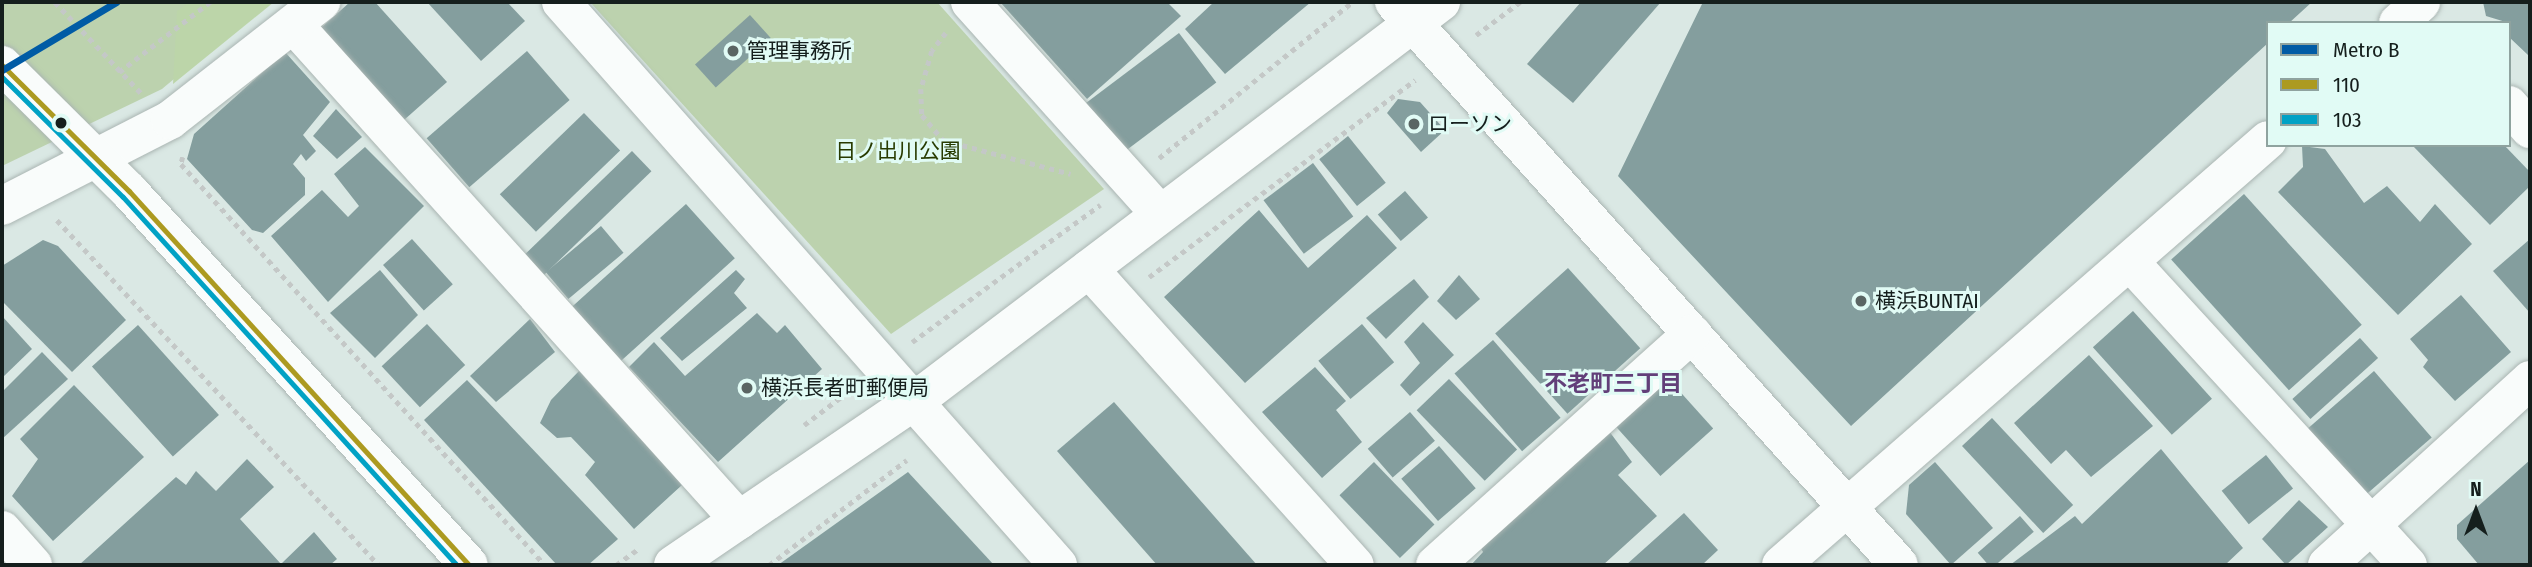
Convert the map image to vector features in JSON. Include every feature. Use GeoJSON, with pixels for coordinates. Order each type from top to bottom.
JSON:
{"type":"FeatureCollection","features":[{"type":"Feature","properties":{"kind":"street"},"geometry":{"type":"LineString","coordinates":[[561,2],[916,400],[1058,565]]}},
{"type":"Feature","properties":{"kind":"street"},"geometry":{"type":"LineString","coordinates":[[971,2],[1128,184],[1160,214]]}},
{"type":"Feature","properties":{"kind":"street"},"geometry":{"type":"LineString","coordinates":[[673,565],[916,400],[1160,214],[1416,9],[1692,334],[1899,565]]}},
{"type":"Feature","properties":{"kind":"street"},"geometry":{"type":"LineString","coordinates":[[9,202],[170,120],[308,14],[739,520]]}},
{"type":"Feature","properties":{"kind":"street"},"geometry":{"type":"LineString","coordinates":[[2,65],[469,565]]}},
{"type":"Feature","properties":{"kind":"street"},"geometry":{"type":"LineString","coordinates":[[2511,107],[2530,129]]}},
{"type":"Feature","properties":{"kind":"street"},"geometry":{"type":"LineString","coordinates":[[1781,565],[2131,263],[2266,142]]}},
{"type":"Feature","properties":{"kind":"street"},"geometry":{"type":"LineString","coordinates":[[2131,263],[2408,565]]}},
{"type":"Feature","properties":{"kind":"street"},"geometry":{"type":"LineString","coordinates":[[1088,269],[1355,565]]}},
{"type":"Feature","properties":{"kind":"street"},"geometry":{"type":"LineString","coordinates":[[1435,565],[1692,334]]}},
{"type":"Feature","properties":{"kind":"street"},"geometry":{"type":"LineString","coordinates":[[2327,565],[2530,380]]}},
{"type":"Feature","properties":{"kind":"street"},"geometry":{"type":"LineString","coordinates":[[2,530],[33,565]]}},
{"type":"Feature","properties":{"kind":"path"},"geometry":{"type":"LineString","coordinates":[[55,2],[119,72],[188,135],[181,164],[545,565]]}},
{"type":"Feature","properties":{"kind":"path"},"geometry":{"type":"LineString","coordinates":[[119,72],[210,2]]}},
{"type":"Feature","properties":{"kind":"path"},"geometry":{"type":"LineString","coordinates":[[971,2],[932,51],[921,89],[922,115],[943,140],[1128,184]]}},
{"type":"Feature","properties":{"kind":"path"},"geometry":{"type":"LineString","coordinates":[[1476,36],[1520,2]]}},
{"type":"Feature","properties":{"kind":"path"},"geometry":{"type":"LineString","coordinates":[[1117,300],[1416,80]]}},
{"type":"Feature","properties":{"kind":"path"},"geometry":{"type":"LineString","coordinates":[[9,202],[65,225],[379,565]]}},
{"type":"Feature","properties":{"kind":"path"},"geometry":{"type":"LineString","coordinates":[[769,565],[906,460]]}},
{"type":"Feature","properties":{"kind":"green space"},"geometry":{"type":"Polygon","coordinates":[[[2,2],[266,2],[162,89],[2,166],[2,2]]]}},
{"type":"Feature","properties":{"kind":"green space"},"geometry":{"type":"Polygon","coordinates":[[[190,2],[274,2],[173,84],[177,11],[190,2]]]}},
{"type":"Feature","properties":{"kind":"green space","name":"日ノ出川公園"},"geometry":{"type":"Polygon","coordinates":[[[590,2],[937,2],[1104,189],[891,334],[590,2]]]}},
{"type":"Feature","properties":{"kind":"building"},"geometry":{"type":"Polygon","coordinates":[[[350,2],[375,2],[447,82],[404,120],[321,28],[350,2]]]}},
{"type":"Feature","properties":{"kind":"building"},"geometry":{"type":"Polygon","coordinates":[[[427,2],[507,2],[525,21],[481,61],[427,2]]]}},
{"type":"Feature","properties":{"kind":"building"},"geometry":{"type":"Polygon","coordinates":[[[1000,2],[1167,2],[1181,16],[1087,99],[1000,2]]]}},
{"type":"Feature","properties":{"kind":"building"},"geometry":{"type":"Polygon","coordinates":[[[1214,2],[1311,2],[1225,74],[1185,29],[1214,2]]]}},
{"type":"Feature","properties":{"kind":"building"},"geometry":{"type":"Polygon","coordinates":[[[1581,2],[1661,2],[1573,103],[1527,64],[1581,2]]]}},
{"type":"Feature","properties":{"kind":"building","name":"横浜BUNTAI"},"geometry":{"type":"Polygon","coordinates":[[[1703,2],[2312,2],[2291,21],[2266,21],[2266,45],[1851,426],[1618,176],[1703,2]]]}},
{"type":"Feature","properties":{"kind":"building"},"geometry":{"type":"Polygon","coordinates":[[[2483,2],[2530,2],[2528,55],[2511,39],[2511,21],[2486,16],[2483,2]]]}},
{"type":"Feature","properties":{"kind":"building","name":"管理事務所"},"geometry":{"type":"Polygon","coordinates":[[[750,15],[771,38],[716,88],[695,65],[750,15]]]}},
{"type":"Feature","properties":{"kind":"building"},"geometry":{"type":"Polygon","coordinates":[[[1179,33],[1216,83],[1120,155],[1082,106],[1179,33]]]}},
{"type":"Feature","properties":{"kind":"building"},"geometry":{"type":"Polygon","coordinates":[[[527,51],[570,100],[469,187],[427,138],[527,51]]]}},
{"type":"Feature","properties":{"kind":"building"},"geometry":{"type":"Polygon","coordinates":[[[285,52],[330,102],[303,135],[316,151],[306,161],[301,154],[293,164],[305,178],[305,195],[263,233],[252,230],[187,159],[194,134],[285,52]]]}},
{"type":"Feature","properties":{"kind":"building"},"geometry":{"type":"Polygon","coordinates":[[[1398,99],[1420,102],[1445,130],[1421,152],[1387,113],[1398,99]]]}},
{"type":"Feature","properties":{"kind":"building"},"geometry":{"type":"Polygon","coordinates":[[[336,109],[362,137],[337,159],[313,136],[336,109]]]}},
{"type":"Feature","properties":{"kind":"building"},"geometry":{"type":"Polygon","coordinates":[[[584,113],[620,150],[536,232],[500,194],[584,113]]]}},
{"type":"Feature","properties":{"kind":"building"},"geometry":{"type":"Polygon","coordinates":[[[1348,136],[1386,183],[1357,206],[1319,159],[1348,136]]]}},
{"type":"Feature","properties":{"kind":"building"},"geometry":{"type":"Polygon","coordinates":[[[365,147],[424,206],[328,302],[271,236],[322,190],[348,217],[359,206],[334,174],[365,147]]]}},
{"type":"Feature","properties":{"kind":"building"},"geometry":{"type":"Polygon","coordinates":[[[2302,147],[2325,149],[2364,203],[2387,186],[2420,222],[2435,204],[2472,244],[2398,315],[2278,192],[2303,167],[2302,147]]]}},
{"type":"Feature","properties":{"kind":"building"},"geometry":{"type":"Polygon","coordinates":[[[2414,147],[2506,147],[2530,172],[2530,186],[2490,225],[2414,147]]]}},
{"type":"Feature","properties":{"kind":"building"},"geometry":{"type":"Polygon","coordinates":[[[632,151],[651,171],[544,275],[525,255],[632,151]]]}},
{"type":"Feature","properties":{"kind":"building"},"geometry":{"type":"Polygon","coordinates":[[[1313,163],[1353,217],[1304,254],[1263,200],[1313,163]]]}},
{"type":"Feature","properties":{"kind":"building"},"geometry":{"type":"Polygon","coordinates":[[[1405,191],[1428,217],[1401,241],[1378,215],[1405,191]]]}},
{"type":"Feature","properties":{"kind":"building"},"geometry":{"type":"Polygon","coordinates":[[[2244,194],[2362,325],[2289,390],[2171,260],[2244,194]]]}},
{"type":"Feature","properties":{"kind":"building"},"geometry":{"type":"Polygon","coordinates":[[[686,204],[735,258],[621,361],[572,306],[686,204]]]}},
{"type":"Feature","properties":{"kind":"building"},"geometry":{"type":"Polygon","coordinates":[[[1259,210],[1308,268],[1367,215],[1397,248],[1245,383],[1164,297],[1259,210]]]}},
{"type":"Feature","properties":{"kind":"building"},"geometry":{"type":"Polygon","coordinates":[[[601,226],[623,253],[568,299],[546,272],[601,226]]]}},
{"type":"Feature","properties":{"kind":"building"},"geometry":{"type":"Polygon","coordinates":[[[412,239],[453,284],[424,310],[383,265],[412,239]]]}},
{"type":"Feature","properties":{"kind":"building"},"geometry":{"type":"Polygon","coordinates":[[[2530,239],[2530,313],[2493,271],[2530,239]]]}},
{"type":"Feature","properties":{"kind":"building"},"geometry":{"type":"Polygon","coordinates":[[[43,240],[58,246],[126,320],[72,372],[2,301],[2,266],[43,240]]]}},
{"type":"Feature","properties":{"kind":"building"},"geometry":{"type":"Polygon","coordinates":[[[1568,268],[1640,348],[1567,414],[1495,334],[1568,268]]]}},
{"type":"Feature","properties":{"kind":"building"},"geometry":{"type":"Polygon","coordinates":[[[380,270],[418,315],[375,358],[330,313],[380,270]]]}},
{"type":"Feature","properties":{"kind":"building"},"geometry":{"type":"Polygon","coordinates":[[[736,270],[745,279],[734,293],[747,308],[682,361],[660,338],[736,270]]]}},
{"type":"Feature","properties":{"kind":"building"},"geometry":{"type":"Polygon","coordinates":[[[1459,275],[1480,299],[1456,320],[1437,301],[1459,275]]]}},
{"type":"Feature","properties":{"kind":"building"},"geometry":{"type":"Polygon","coordinates":[[[1414,279],[1429,297],[1386,339],[1366,318],[1414,279]]]}},
{"type":"Feature","properties":{"kind":"building"},"geometry":{"type":"Polygon","coordinates":[[[2461,295],[2511,352],[2455,401],[2423,367],[2428,360],[2410,339],[2461,295]]]}},
{"type":"Feature","properties":{"kind":"building"},"geometry":{"type":"Polygon","coordinates":[[[2133,311],[2212,399],[2172,435],[2093,347],[2133,311]]]}},
{"type":"Feature","properties":{"kind":"building"},"geometry":{"type":"Polygon","coordinates":[[[757,313],[777,333],[785,325],[822,369],[718,462],[629,367],[654,342],[685,376],[757,313]]]}},
{"type":"Feature","properties":{"kind":"building"},"geometry":{"type":"Polygon","coordinates":[[[2,316],[32,349],[2,378],[2,316]]]}},
{"type":"Feature","properties":{"kind":"building"},"geometry":{"type":"Polygon","coordinates":[[[530,319],[555,352],[496,402],[470,376],[530,319]]]}},
{"type":"Feature","properties":{"kind":"building"},"geometry":{"type":"Polygon","coordinates":[[[1423,322],[1454,355],[1410,396],[1400,385],[1420,363],[1404,342],[1423,322]]]}},
{"type":"Feature","properties":{"kind":"building"},"geometry":{"type":"Polygon","coordinates":[[[427,324],[465,365],[420,407],[382,366],[427,324]]]}},
{"type":"Feature","properties":{"kind":"building"},"geometry":{"type":"Polygon","coordinates":[[[1362,324],[1394,362],[1350,399],[1318,361],[1362,324]]]}},
{"type":"Feature","properties":{"kind":"building"},"geometry":{"type":"Polygon","coordinates":[[[138,325],[219,415],[173,456],[92,366],[138,325]]]}},
{"type":"Feature","properties":{"kind":"building"},"geometry":{"type":"Polygon","coordinates":[[[2360,338],[2378,358],[2310,419],[2292,399],[2360,338]]]}},
{"type":"Feature","properties":{"kind":"building"},"geometry":{"type":"Polygon","coordinates":[[[1493,340],[1561,418],[1522,451],[1455,373],[1493,340]]]}},
{"type":"Feature","properties":{"kind":"building"},"geometry":{"type":"Polygon","coordinates":[[[42,352],[68,379],[2,439],[2,392],[42,352]]]}},
{"type":"Feature","properties":{"kind":"building"},"geometry":{"type":"Polygon","coordinates":[[[2089,355],[2153,426],[2091,477],[2066,450],[2051,464],[2014,423],[2089,355]]]}},
{"type":"Feature","properties":{"kind":"building"},"geometry":{"type":"Polygon","coordinates":[[[1315,367],[1346,401],[1336,410],[1362,442],[1322,478],[1262,412],[1315,367]]]}},
{"type":"Feature","properties":{"kind":"building"},"geometry":{"type":"Polygon","coordinates":[[[579,371],[682,485],[634,529],[585,475],[595,462],[571,437],[557,438],[540,423],[551,400],[579,371]]]}},
{"type":"Feature","properties":{"kind":"building"},"geometry":{"type":"Polygon","coordinates":[[[2374,371],[2432,437],[2362,498],[2304,432],[2374,371]]]}},
{"type":"Feature","properties":{"kind":"building"},"geometry":{"type":"Polygon","coordinates":[[[1665,375],[1713,429],[1660,476],[1612,423],[1665,375]]]}},
{"type":"Feature","properties":{"kind":"building"},"geometry":{"type":"Polygon","coordinates":[[[1449,379],[1517,449],[1485,481],[1417,410],[1449,379]]]}},
{"type":"Feature","properties":{"kind":"building"},"geometry":{"type":"Polygon","coordinates":[[[467,380],[618,539],[588,565],[556,564],[424,420],[467,380]]]}},
{"type":"Feature","properties":{"kind":"building"},"geometry":{"type":"Polygon","coordinates":[[[74,385],[144,457],[53,541],[12,496],[38,459],[20,439],[74,385]]]}},
{"type":"Feature","properties":{"kind":"building"},"geometry":{"type":"Polygon","coordinates":[[[1114,402],[1257,565],[1157,565],[1057,451],[1114,402]]]}},
{"type":"Feature","properties":{"kind":"building"},"geometry":{"type":"Polygon","coordinates":[[[1410,412],[1435,441],[1393,477],[1368,449],[1410,412]]]}},
{"type":"Feature","properties":{"kind":"building"},"geometry":{"type":"Polygon","coordinates":[[[1992,418],[2073,505],[2043,533],[1962,446],[1992,418]]]}},
{"type":"Feature","properties":{"kind":"building"},"geometry":{"type":"Polygon","coordinates":[[[1609,431],[1632,462],[1618,475],[1657,516],[1603,565],[1471,565],[1483,552],[1476,540],[1609,431]]]}},
{"type":"Feature","properties":{"kind":"building"},"geometry":{"type":"Polygon","coordinates":[[[1439,446],[1476,488],[1438,521],[1401,479],[1439,446]]]}},
{"type":"Feature","properties":{"kind":"building"},"geometry":{"type":"Polygon","coordinates":[[[2161,449],[2243,548],[2225,565],[2010,565],[2075,516],[2082,524],[2161,449]]]}},
{"type":"Feature","properties":{"kind":"building"},"geometry":{"type":"Polygon","coordinates":[[[2266,455],[2293,488],[2249,524],[2222,491],[2266,455]]]}},
{"type":"Feature","properties":{"kind":"building"},"geometry":{"type":"Polygon","coordinates":[[[247,459],[274,487],[240,519],[281,564],[314,532],[337,559],[330,565],[79,565],[176,477],[186,485],[196,471],[216,491],[247,459]]]}},
{"type":"Feature","properties":{"kind":"building"},"geometry":{"type":"Polygon","coordinates":[[[2530,460],[2530,565],[2479,565],[2457,539],[2457,525],[2530,460]]]}},
{"type":"Feature","properties":{"kind":"building"},"geometry":{"type":"Polygon","coordinates":[[[1374,462],[1434,525],[1400,558],[1339,495],[1374,462]]]}},
{"type":"Feature","properties":{"kind":"building"},"geometry":{"type":"Polygon","coordinates":[[[1935,462],[1993,528],[1951,565],[1906,514],[1909,485],[1935,462]]]}},
{"type":"Feature","properties":{"kind":"building"},"geometry":{"type":"Polygon","coordinates":[[[908,472],[994,565],[778,565],[908,472]]]}},
{"type":"Feature","properties":{"kind":"building"},"geometry":{"type":"Polygon","coordinates":[[[2299,500],[2328,527],[2286,565],[2262,539],[2299,500]]]}},
{"type":"Feature","properties":{"kind":"building"},"geometry":{"type":"Polygon","coordinates":[[[1684,513],[1718,550],[1702,565],[1626,565],[1684,513]]]}},
{"type":"Feature","properties":{"kind":"building"},"geometry":{"type":"Polygon","coordinates":[[[2020,516],[2034,532],[1996,565],[1988,565],[1978,553],[2020,516]]]}},
{"type":"Feature","properties":{"kind":"metro line","name":"B"},"geometry":{"type":"LineString","coordinates":[[2,70],[116,2]]}},
{"type":"Feature","properties":{"kind":"transit line","name":"110"},"geometry":{"type":"LineString","coordinates":[[2,65],[129,191],[469,565]]}},
{"type":"Feature","properties":{"kind":"transit line","name":"103"},"geometry":{"type":"LineString","coordinates":[[2,77],[123,197],[457,565]]}},
{"type":"Feature","properties":{"kind":"place","name":"管理事務所"},"geometry":{"type":"Point","coordinates":[733,51]}},
{"type":"Feature","properties":{"kind":"place","name":"ローソン"},"geometry":{"type":"Point","coordinates":[1414,124]}},
{"type":"Feature","properties":{"kind":"place","name":"横浜BUNTAI"},"geometry":{"type":"Point","coordinates":[1861,301]}},
{"type":"Feature","properties":{"kind":"place","name":"横浜長者町郵便局"},"geometry":{"type":"Point","coordinates":[747,388]}},
{"type":"Feature","properties":{"kind":"district","name":"不老町三丁目"},"geometry":{"type":"Point","coordinates":[1613,383]}}]}
